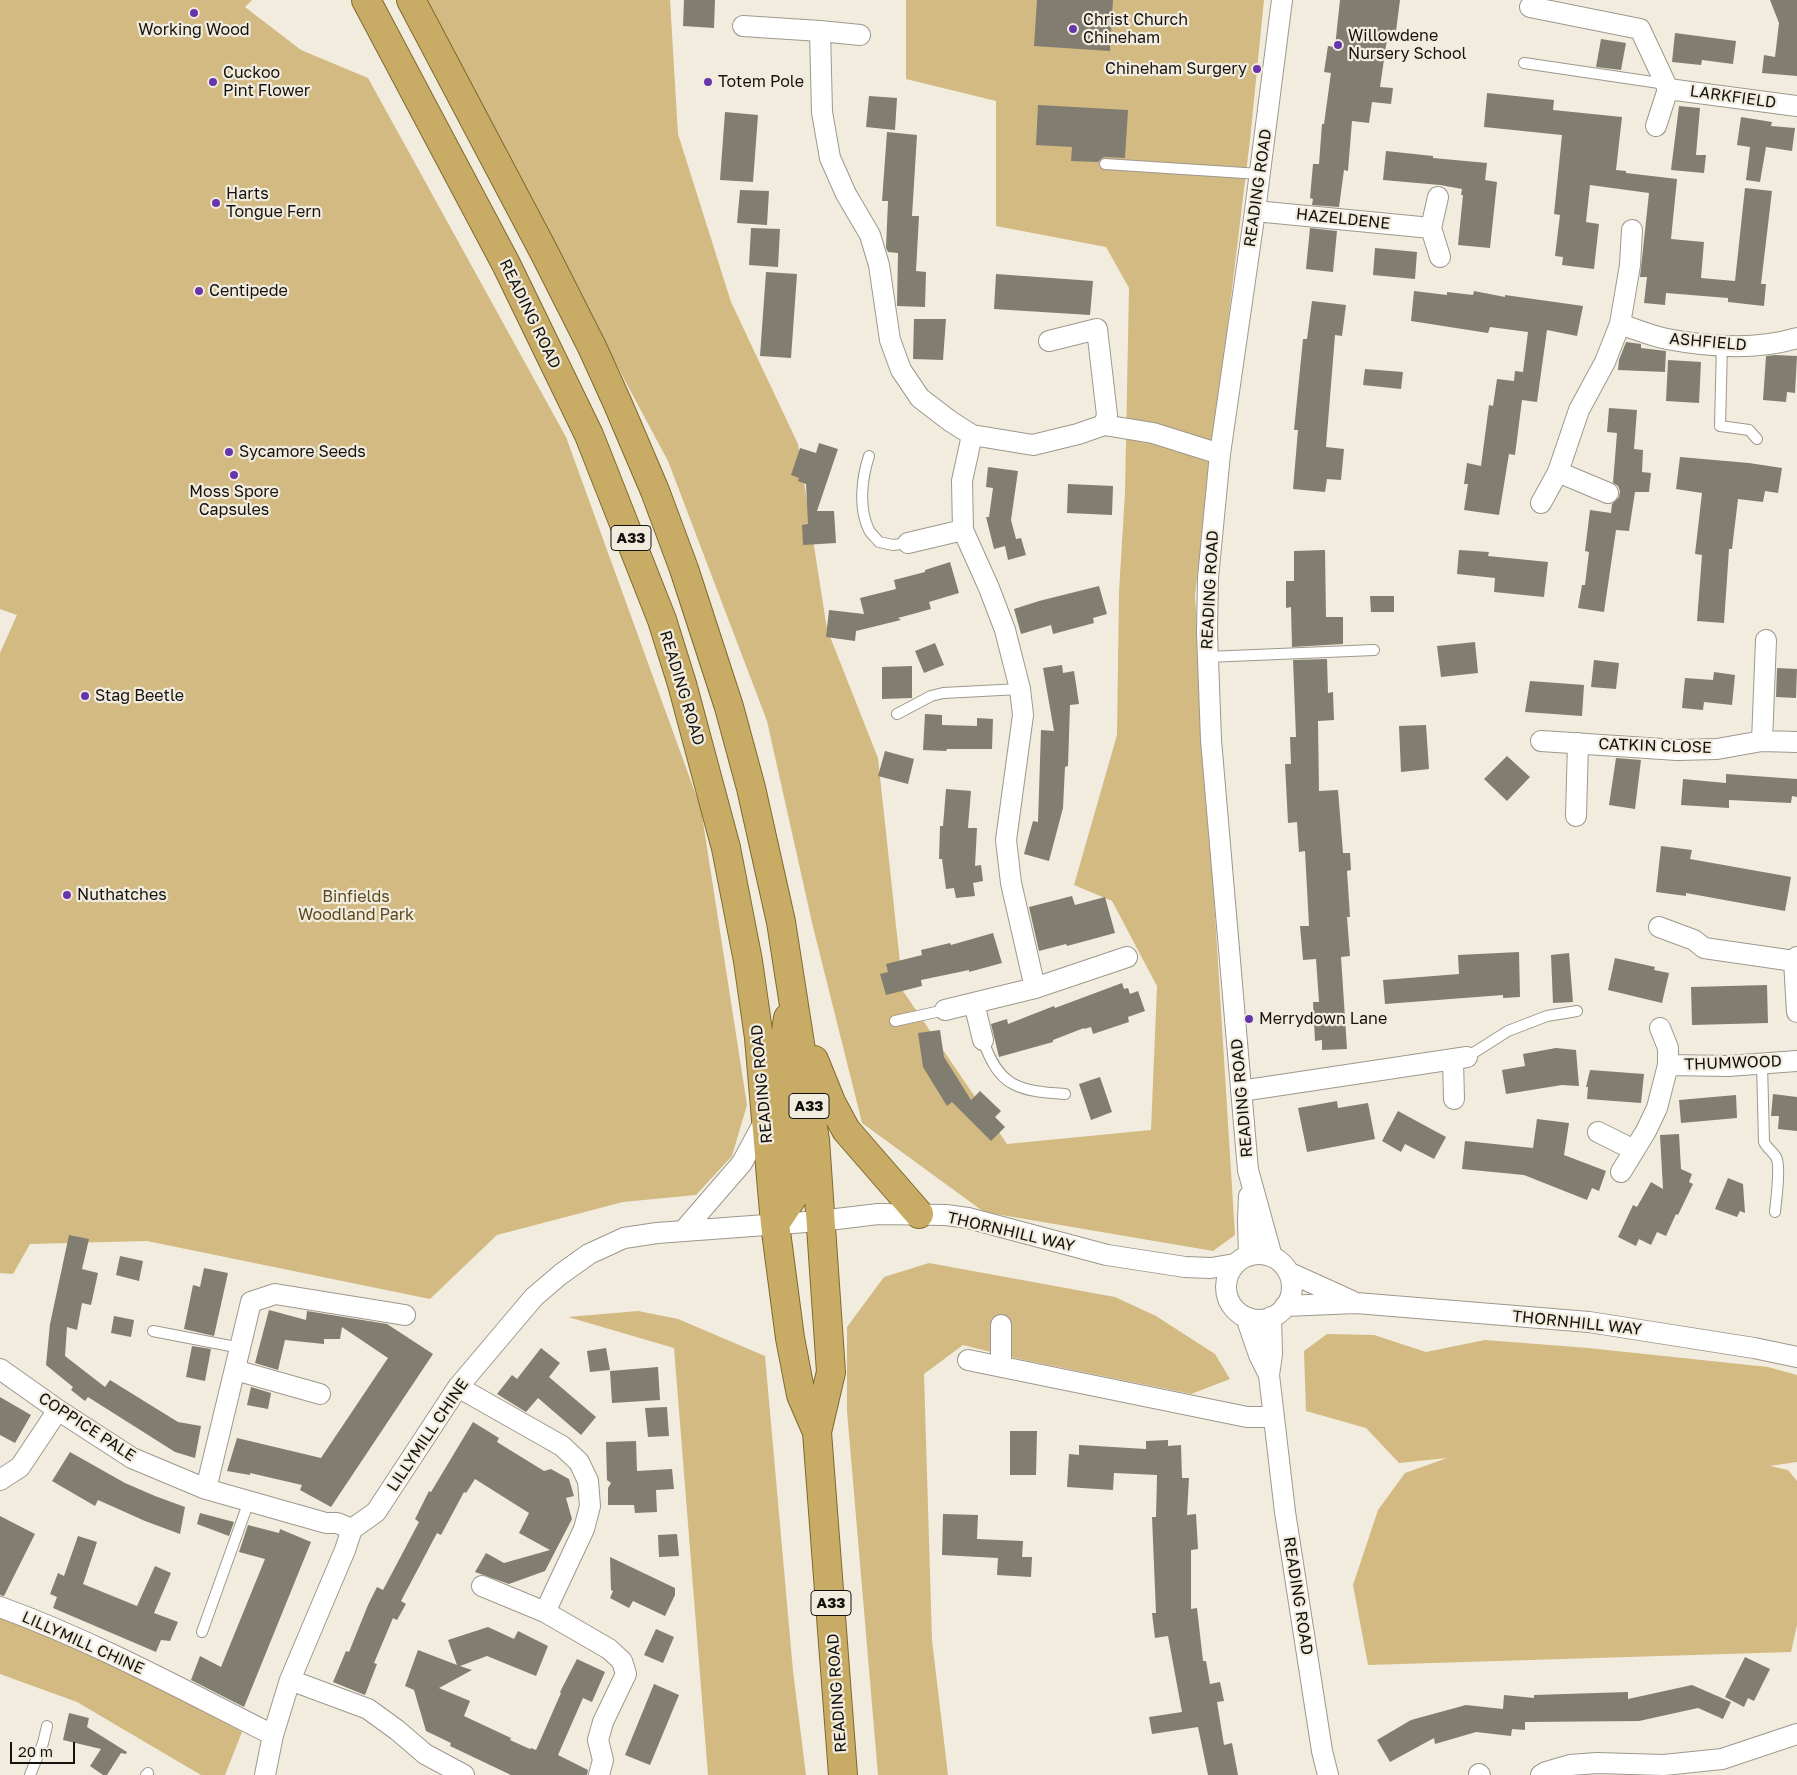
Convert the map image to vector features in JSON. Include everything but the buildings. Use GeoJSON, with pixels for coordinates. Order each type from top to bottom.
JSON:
{"type":"FeatureCollection","features":[{"type":"Feature","properties":{"kind":"highway","name":"READING ROAD"},"geometry":{"type":"LineString","coordinates":[[366,0],[506,264],[589,436],[662,620],[700,746],[736,891],[759,1038],[775,1224],[793,1358],[802,1395],[817,1432]]}},
{"type":"Feature","properties":{"kind":"highway","name":"READING ROAD"},"geometry":{"type":"LineString","coordinates":[[411,0],[592,347],[658,500],[684,569],[729,707],[766,854],[781,922],[815,1140],[831,1372],[817,1432],[843,1775]]}},
{"type":"Feature","properties":{"kind":"highway"},"geometry":{"type":"LineString","coordinates":[[792,992],[818,1072],[838,1117],[846,1130],[920,1214]]}},
{"type":"Feature","properties":{"kind":"highway"},"geometry":{"type":"LineString","coordinates":[[775,1224],[794,1195],[782,1058],[792,992]]}},
{"type":"Feature","properties":{"kind":"street","name":"READING ROAD"},"geometry":{"type":"LineString","coordinates":[[1242,1260],[1248,1220],[1250,1182],[1211,740],[1207,656],[1208,578],[1220,454],[1255,211],[1282,0]]}},
{"type":"Feature","properties":{"kind":"street"},"geometry":{"type":"LineString","coordinates":[[1530,8],[1640,29],[1667,86]]}},
{"type":"Feature","properties":{"kind":"street"},"geometry":{"type":"LineString","coordinates":[[743,26],[860,35]]}},
{"type":"Feature","properties":{"kind":"street"},"geometry":{"type":"LineString","coordinates":[[820,31],[822,112],[830,158],[846,194],[870,235],[879,265],[890,340],[900,370],[920,398],[950,422],[972,435],[1033,445],[1078,434],[1104,425],[1153,433],[1220,454]]}},
{"type":"Feature","properties":{"kind":"street","name":"LARKFIELD"},"geometry":{"type":"LineString","coordinates":[[1656,126],[1667,86],[1797,106]]}},
{"type":"Feature","properties":{"kind":"street"},"geometry":{"type":"LineString","coordinates":[[1438,197],[1431,228],[1440,257]]}},
{"type":"Feature","properties":{"kind":"street","name":"HAZELDENE"},"geometry":{"type":"LineString","coordinates":[[1255,211],[1431,228]]}},
{"type":"Feature","properties":{"kind":"street"},"geometry":{"type":"LineString","coordinates":[[1541,503],[1558,472],[1579,410],[1605,362],[1620,324],[1630,265],[1632,230]]}},
{"type":"Feature","properties":{"kind":"street","name":"ASHFIELD"},"geometry":{"type":"LineString","coordinates":[[1620,324],[1667,339],[1722,345],[1755,346],[1797,338]]}},
{"type":"Feature","properties":{"kind":"street"},"geometry":{"type":"LineString","coordinates":[[1049,341],[1097,329],[1107,415],[1104,425]]}},
{"type":"Feature","properties":{"kind":"street"},"geometry":{"type":"LineString","coordinates":[[972,435],[962,481],[963,530],[989,588],[1005,630],[1020,689],[1023,715],[1006,840],[1011,883],[1035,988]]}},
{"type":"Feature","properties":{"kind":"street"},"geometry":{"type":"LineString","coordinates":[[1558,472],[1608,493]]}},
{"type":"Feature","properties":{"kind":"street"},"geometry":{"type":"LineString","coordinates":[[908,542],[963,530]]}},
{"type":"Feature","properties":{"kind":"street"},"geometry":{"type":"LineString","coordinates":[[1762,741],[1766,640]]}},
{"type":"Feature","properties":{"kind":"street","name":"CATKIN CLOSE"},"geometry":{"type":"LineString","coordinates":[[1541,741],[1677,750],[1717,749],[1762,741],[1797,742]]}},
{"type":"Feature","properties":{"kind":"street","name":"CATKIN CLOSE"},"geometry":{"type":"LineString","coordinates":[[1576,816],[1578,743]]}},
{"type":"Feature","properties":{"kind":"street"},"geometry":{"type":"LineString","coordinates":[[1660,927],[1694,940],[1704,948],[1796,959],[1797,1012]]}},
{"type":"Feature","properties":{"kind":"street"},"geometry":{"type":"LineString","coordinates":[[945,1010],[1035,988],[1126,957]]}},
{"type":"Feature","properties":{"kind":"street"},"geometry":{"type":"LineString","coordinates":[[974,1003],[983,1040]]}},
{"type":"Feature","properties":{"kind":"street","name":"THUMWOOD"},"geometry":{"type":"LineString","coordinates":[[1620,1172],[1646,1131],[1657,1108],[1668,1065],[1668,1048],[1660,1028]]}},
{"type":"Feature","properties":{"kind":"street"},"geometry":{"type":"LineString","coordinates":[[1241,1091],[1460,1058],[1454,1099]]}},
{"type":"Feature","properties":{"kind":"street","name":"THUMWOOD"},"geometry":{"type":"LineString","coordinates":[[1668,1065],[1728,1066],[1797,1061]]}},
{"type":"Feature","properties":{"kind":"street"},"geometry":{"type":"LineString","coordinates":[[684,1230],[742,1164],[766,1120]]}},
{"type":"Feature","properties":{"kind":"street"},"geometry":{"type":"LineString","coordinates":[[1598,1132],[1634,1150]]}},
{"type":"Feature","properties":{"kind":"street","name":"READING ROAD"},"geometry":{"type":"LineString","coordinates":[[1250,1182],[1272,1257]]}},
{"type":"Feature","properties":{"kind":"street","name":"THORNHILL WAY"},"geometry":{"type":"LineString","coordinates":[[775,1224],[878,1214],[946,1215],[968,1218],[1107,1255],[1185,1267],[1211,1268],[1242,1260]]}},
{"type":"Feature","properties":{"kind":"street","name":"LILLYMILL CHINE"},"geometry":{"type":"LineString","coordinates":[[352,1529],[376,1512],[458,1387],[534,1297],[561,1274],[589,1254],[624,1238],[684,1230],[775,1224]]}},
{"type":"Feature","properties":{"kind":"street"},"geometry":{"type":"LineString","coordinates":[[1265,1254],[1283,1264],[1288,1272],[1292,1284],[1290,1297],[1278,1311],[1262,1320],[1239,1312],[1228,1298],[1226,1284],[1228,1274],[1242,1260],[1265,1254]]}},
{"type":"Feature","properties":{"kind":"street","name":"THORNHILL WAY"},"geometry":{"type":"LineString","coordinates":[[1185,1267],[1210,1283],[1239,1312]]}},
{"type":"Feature","properties":{"kind":"street","name":"THORNHILL WAY"},"geometry":{"type":"LineString","coordinates":[[1288,1272],[1356,1303]]}},
{"type":"Feature","properties":{"kind":"street"},"geometry":{"type":"LineString","coordinates":[[206,1488],[251,1302],[275,1294],[405,1314]]}},
{"type":"Feature","properties":{"kind":"street","name":"THORNHILL WAY"},"geometry":{"type":"LineString","coordinates":[[1278,1311],[1356,1303],[1589,1322],[1754,1348],[1797,1357]]}},
{"type":"Feature","properties":{"kind":"street","name":"READING ROAD"},"geometry":{"type":"LineString","coordinates":[[1278,1311],[1269,1374],[1296,1588],[1322,1751],[1328,1775]]}},
{"type":"Feature","properties":{"kind":"street","name":"READING ROAD"},"geometry":{"type":"LineString","coordinates":[[1239,1312],[1269,1374]]}},
{"type":"Feature","properties":{"kind":"street"},"geometry":{"type":"LineString","coordinates":[[1001,1325],[1001,1366]]}},
{"type":"Feature","properties":{"kind":"street"},"geometry":{"type":"LineString","coordinates":[[968,1360],[1247,1418],[1274,1417]]}},
{"type":"Feature","properties":{"kind":"street","name":"COPPICE PALE"},"geometry":{"type":"LineString","coordinates":[[0,1369],[58,1410],[132,1458],[206,1488],[326,1522],[337,1523],[352,1529]]}},
{"type":"Feature","properties":{"kind":"street"},"geometry":{"type":"LineString","coordinates":[[235,1370],[320,1394]]}},
{"type":"Feature","properties":{"kind":"street"},"geometry":{"type":"LineString","coordinates":[[458,1387],[562,1446],[579,1462],[588,1481],[590,1506],[584,1529],[546,1612]]}},
{"type":"Feature","properties":{"kind":"street"},"geometry":{"type":"LineString","coordinates":[[1,1479],[20,1467],[58,1410]]}},
{"type":"Feature","properties":{"kind":"street"},"geometry":{"type":"LineString","coordinates":[[265,1775],[273,1735],[290,1680],[345,1550],[352,1529]]}},
{"type":"Feature","properties":{"kind":"street"},"geometry":{"type":"LineString","coordinates":[[482,1586],[546,1612],[609,1649],[622,1661],[626,1674],[603,1722],[598,1740],[603,1760],[599,1775]]}},
{"type":"Feature","properties":{"kind":"street","name":"LILLYMILL CHINE"},"geometry":{"type":"LineString","coordinates":[[0,1607],[37,1620],[117,1657],[273,1735]]}},
{"type":"Feature","properties":{"kind":"street"},"geometry":{"type":"LineString","coordinates":[[290,1680],[368,1709],[425,1754],[464,1775]]}},
{"type":"Feature","properties":{"kind":"street"},"geometry":{"type":"LineString","coordinates":[[1541,1775],[1570,1765],[1598,1763],[1664,1766],[1722,1759],[1797,1734]]}},
{"type":"Feature","properties":{"kind":"lane"},"geometry":{"type":"LineString","coordinates":[[1524,63],[1667,86]]}},
{"type":"Feature","properties":{"kind":"lane"},"geometry":{"type":"LineString","coordinates":[[1105,164],[1260,174]]}},
{"type":"Feature","properties":{"kind":"lane"},"geometry":{"type":"LineString","coordinates":[[1722,345],[1720,426],[1749,430],[1757,439]]}},
{"type":"Feature","properties":{"kind":"lane"},"geometry":{"type":"LineString","coordinates":[[869,456],[864,470],[863,510],[869,530],[879,542],[893,545],[908,542]]}},
{"type":"Feature","properties":{"kind":"lane"},"geometry":{"type":"LineString","coordinates":[[1207,656],[1374,650]]}},
{"type":"Feature","properties":{"kind":"lane"},"geometry":{"type":"LineString","coordinates":[[897,714],[931,696],[943,693],[1020,689]]}},
{"type":"Feature","properties":{"kind":"lane"},"geometry":{"type":"LineString","coordinates":[[895,1021],[945,1010]]}},
{"type":"Feature","properties":{"kind":"lane"},"geometry":{"type":"LineString","coordinates":[[1460,1058],[1508,1031],[1547,1016],[1577,1010]]}},
{"type":"Feature","properties":{"kind":"lane"},"geometry":{"type":"LineString","coordinates":[[983,1040],[989,1058],[999,1073],[1011,1083],[1023,1089],[1065,1094]]}},
{"type":"Feature","properties":{"kind":"lane"},"geometry":{"type":"LineString","coordinates":[[1762,1064],[1764,1142],[1768,1150],[1776,1156],[1778,1165],[1775,1212]]}},
{"type":"Feature","properties":{"kind":"lane"},"geometry":{"type":"LineString","coordinates":[[153,1331],[241,1348]]}},
{"type":"Feature","properties":{"kind":"lane"},"geometry":{"type":"LineString","coordinates":[[202,1632],[249,1500]]}},
{"type":"Feature","properties":{"kind":"lane"},"geometry":{"type":"LineString","coordinates":[[30,1775],[43,1743],[47,1726]]}},
{"type":"Feature","properties":{"kind":"green space","name":"Binfields Woodland Park"},"geometry":{"type":"Polygon","coordinates":[[[0,0],[252,0],[245,7],[301,50],[368,78],[566,437],[701,809],[747,1105],[732,1156],[696,1195],[623,1202],[497,1235],[430,1299],[147,1241],[30,1244],[13,1274],[0,1273],[0,653],[17,615],[0,609],[0,0]]]}},
{"type":"Feature","properties":{"kind":"green space"},"geometry":{"type":"Polygon","coordinates":[[[421,0],[670,0],[678,134],[731,302],[798,444],[827,629],[878,758],[903,991],[1007,1144],[1151,1130],[1157,986],[1112,901],[1074,885],[1117,735],[1119,592],[1125,492],[1129,288],[1106,247],[996,226],[996,101],[906,79],[906,0],[1264,0],[1250,140],[1195,595],[1235,1235],[1213,1251],[984,1212],[862,1123],[813,927],[767,721],[668,461],[421,0]]]}},
{"type":"Feature","properties":{"kind":"green space"},"geometry":{"type":"Polygon","coordinates":[[[929,1263],[1115,1297],[1156,1316],[1215,1354],[1230,1379],[1191,1394],[1019,1359],[963,1345],[924,1374],[932,1640],[948,1775],[878,1775],[847,1411],[847,1327],[884,1277],[929,1263]]]}},
{"type":"Feature","properties":{"kind":"green space"},"geometry":{"type":"Polygon","coordinates":[[[638,1311],[678,1319],[765,1356],[793,1671],[806,1775],[708,1775],[674,1348],[568,1317],[638,1311]]]}},
{"type":"Feature","properties":{"kind":"green space"},"geometry":{"type":"Polygon","coordinates":[[[1327,1334],[1374,1335],[1426,1352],[1485,1340],[1588,1348],[1768,1367],[1797,1375],[1797,1462],[1770,1466],[1788,1470],[1797,1481],[1797,1625],[1791,1652],[1368,1665],[1353,1585],[1378,1510],[1405,1473],[1447,1458],[1399,1463],[1366,1428],[1306,1411],[1304,1351],[1327,1334]]]}},
{"type":"Feature","properties":{"kind":"green space"},"geometry":{"type":"Polygon","coordinates":[[[0,1616],[130,1664],[242,1732],[225,1775],[201,1775],[77,1702],[0,1674],[0,1616]]]}},
{"type":"Feature","properties":{"kind":"place","name":"Working Wood"},"geometry":{"type":"Point","coordinates":[194,13]}},
{"type":"Feature","properties":{"kind":"place","name":"Christ Church Chineham"},"geometry":{"type":"Point","coordinates":[1073,29]}},
{"type":"Feature","properties":{"kind":"place","name":"Willowdene Nursery School"},"geometry":{"type":"Point","coordinates":[1338,45]}},
{"type":"Feature","properties":{"kind":"place","name":"Chineham Surgery"},"geometry":{"type":"Point","coordinates":[1257,69]}},
{"type":"Feature","properties":{"kind":"place","name":"Cuckoo Pint Flower"},"geometry":{"type":"Point","coordinates":[213,82]}},
{"type":"Feature","properties":{"kind":"place","name":"Totem Pole"},"geometry":{"type":"Point","coordinates":[708,82]}},
{"type":"Feature","properties":{"kind":"place","name":"Harts Tongue Fern"},"geometry":{"type":"Point","coordinates":[216,203]}},
{"type":"Feature","properties":{"kind":"place","name":"Centipede"},"geometry":{"type":"Point","coordinates":[199,291]}},
{"type":"Feature","properties":{"kind":"place","name":"Sycamore Seeds"},"geometry":{"type":"Point","coordinates":[229,452]}},
{"type":"Feature","properties":{"kind":"place","name":"Moss Spore Capsules"},"geometry":{"type":"Point","coordinates":[234,475]}},
{"type":"Feature","properties":{"kind":"place","name":"Stag Beetle"},"geometry":{"type":"Point","coordinates":[85,696]}},
{"type":"Feature","properties":{"kind":"place","name":"Nuthatches"},"geometry":{"type":"Point","coordinates":[67,895]}},
{"type":"Feature","properties":{"kind":"place","name":"Merrydown Lane"},"geometry":{"type":"Point","coordinates":[1249,1019]}}]}
